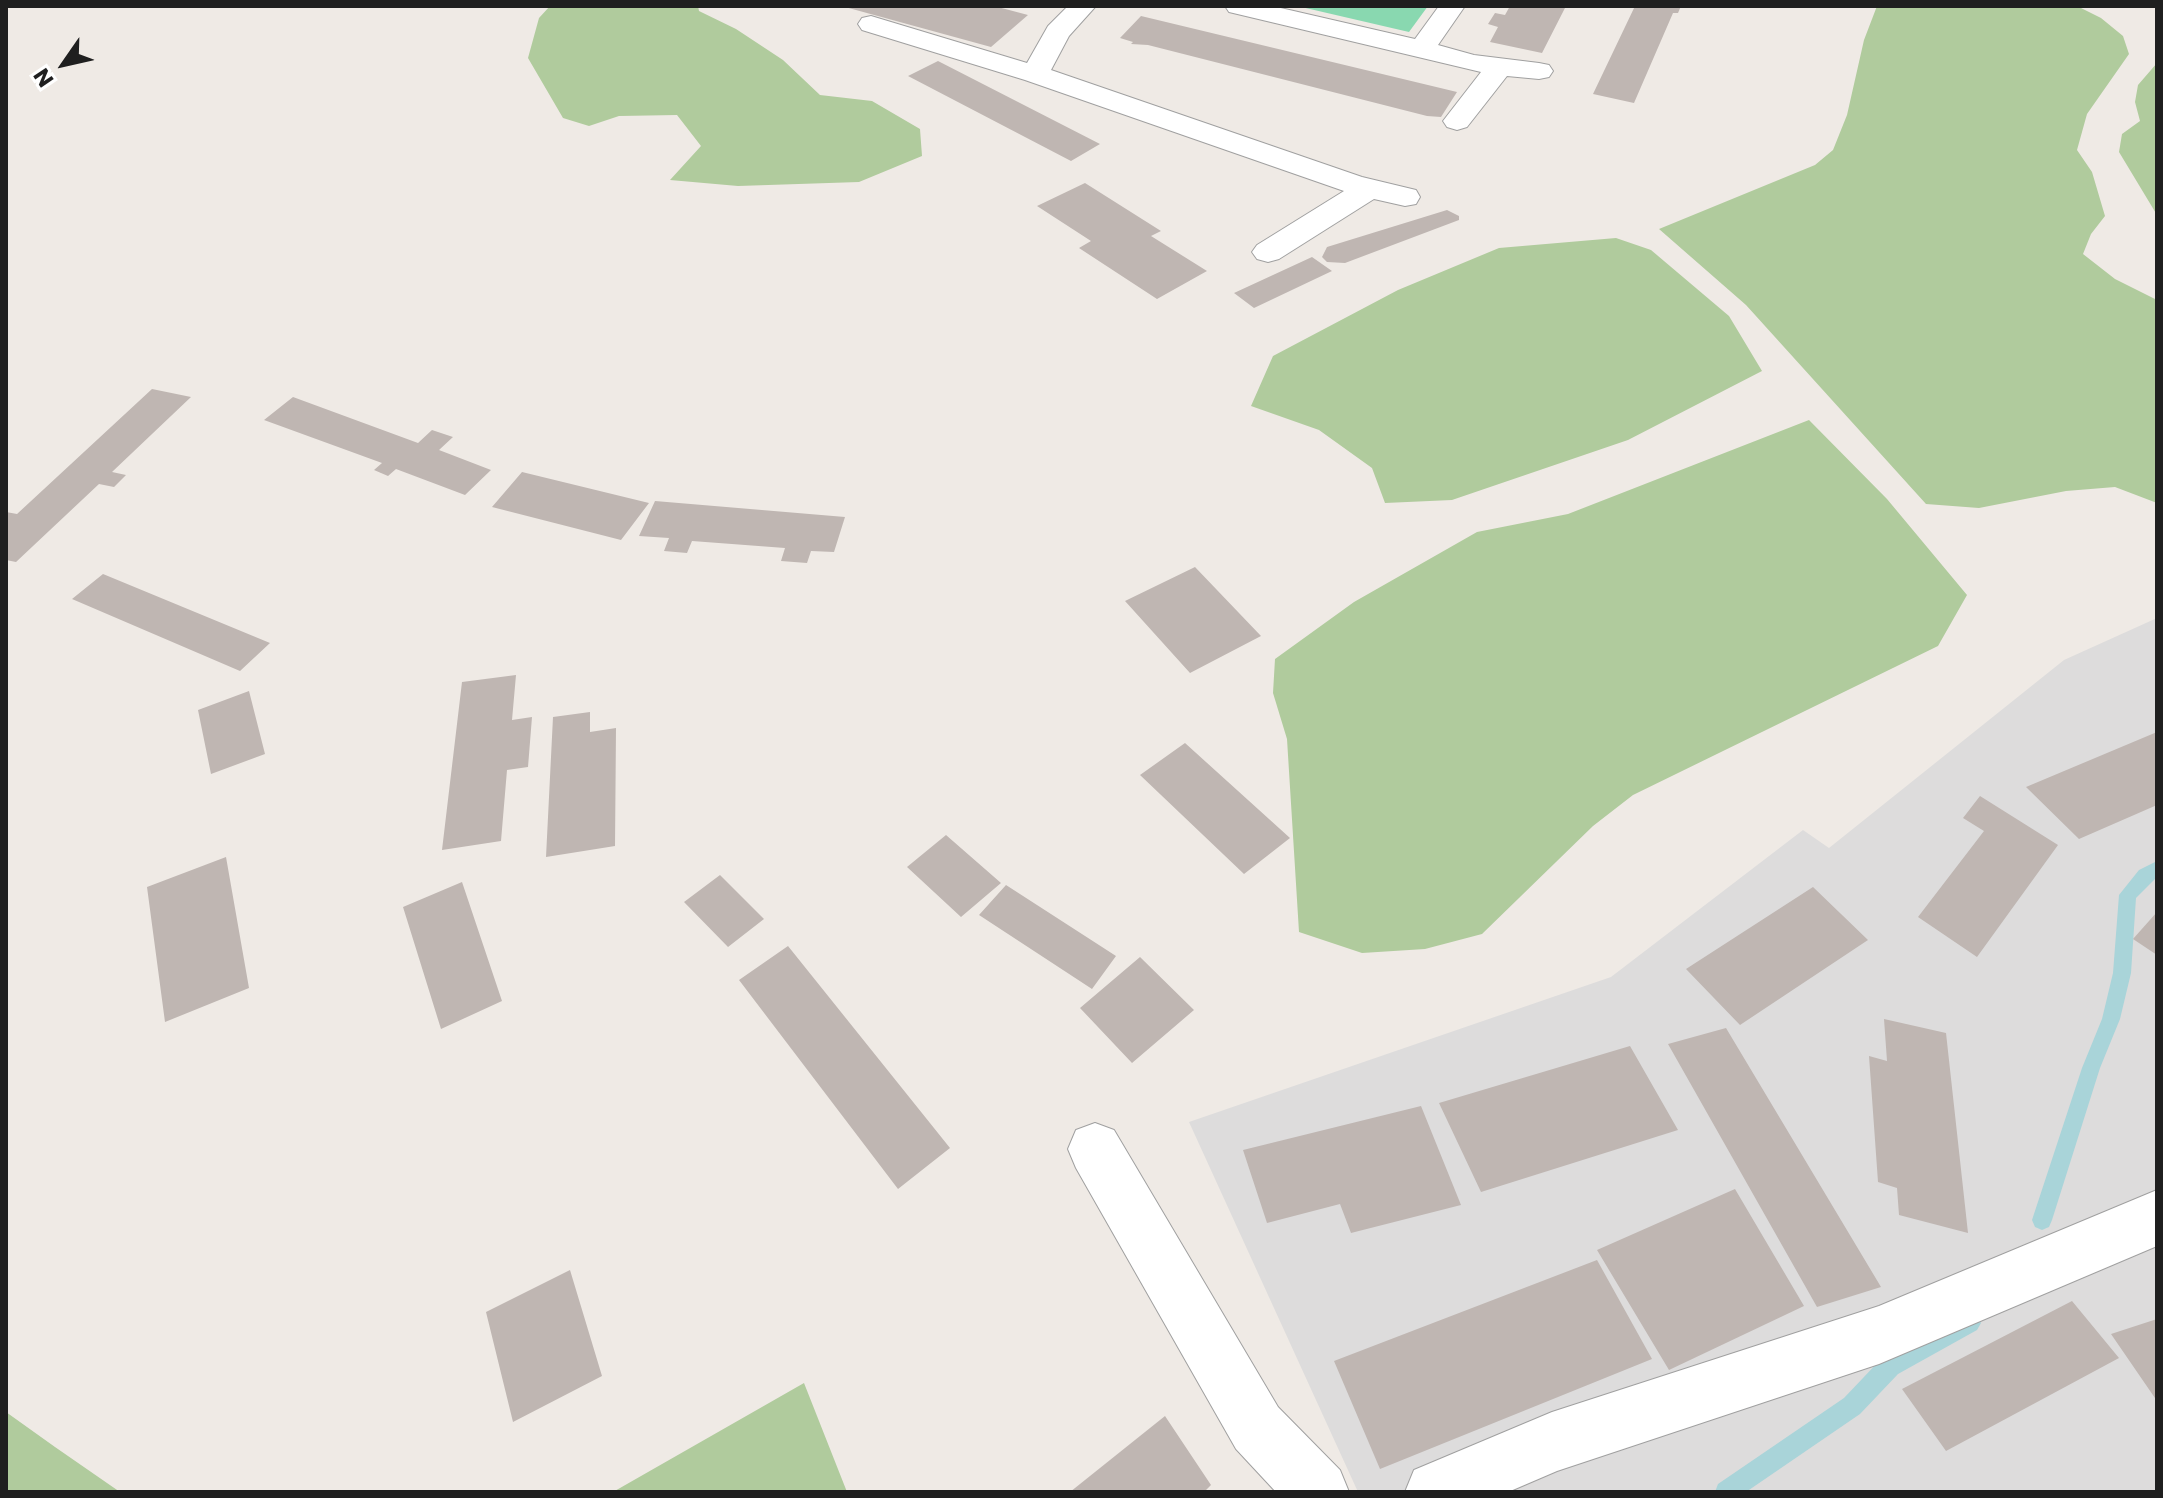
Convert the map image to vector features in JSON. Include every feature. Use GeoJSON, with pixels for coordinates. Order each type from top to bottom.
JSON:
{"type":"FeatureCollection","features":[{"type":"Feature","properties":{"kind":"street"},"geometry":{"type":"LineString","coordinates":[[1035,74],[1057,32],[1083,6]]}},
{"type":"Feature","properties":{"kind":"street"},"geometry":{"type":"LineString","coordinates":[[1238,6],[1499,68],[1539,71]]}},
{"type":"Feature","properties":{"kind":"street"},"geometry":{"type":"LineString","coordinates":[[1422,49],[1452,6]]}},
{"type":"Feature","properties":{"kind":"street"},"geometry":{"type":"LineString","coordinates":[[871,24],[1035,74],[1370,188],[1405,197]]}},
{"type":"Feature","properties":{"kind":"street"},"geometry":{"type":"LineString","coordinates":[[1457,121],[1499,68]]}},
{"type":"Feature","properties":{"kind":"street"},"geometry":{"type":"LineString","coordinates":[[1268,252],[1370,188]]}},
{"type":"Feature","properties":{"kind":"street"},"geometry":{"type":"LineString","coordinates":[[1095,1149],[1257,1428],[1318,1492]]}},
{"type":"Feature","properties":{"kind":"street"},"geometry":{"type":"LineString","coordinates":[[1436,1492],[1552,1442],[1879,1335],[2157,1218]]}},
{"type":"Feature","properties":{"kind":"shaded area"},"geometry":{"type":"Polygon","coordinates":[[[2157,618],[2157,1492],[1358,1492],[1189,1122],[1611,977],[1803,830],[1829,848],[2064,660],[2157,618]]]}},
{"type":"Feature","properties":{"kind":"green space"},"geometry":{"type":"Polygon","coordinates":[[[550,6],[698,6],[699,11],[736,29],[783,60],[820,95],[872,101],[920,129],[922,156],[859,182],[738,186],[670,180],[701,146],[677,115],[619,116],[589,126],[563,118],[528,58],[539,18],[550,6]]]}},
{"type":"Feature","properties":{"kind":"green space"},"geometry":{"type":"Polygon","coordinates":[[[1297,6],[1428,6],[1409,32],[1297,6]]]}},
{"type":"Feature","properties":{"kind":"green space"},"geometry":{"type":"Polygon","coordinates":[[[1877,6],[2077,6],[2101,18],[2123,36],[2129,54],[2087,114],[2077,150],[2092,172],[2105,216],[2091,234],[2083,254],[2115,279],[2157,300],[2157,503],[2115,487],[2066,491],[1979,508],[1926,504],[1746,305],[1659,229],[1815,165],[1833,150],[1847,115],[1864,40],[1877,6]]]}},
{"type":"Feature","properties":{"kind":"green space"},"geometry":{"type":"Polygon","coordinates":[[[2157,63],[2157,215],[2119,152],[2122,134],[2140,121],[2135,102],[2138,85],[2157,63]]]}},
{"type":"Feature","properties":{"kind":"green space"},"geometry":{"type":"Polygon","coordinates":[[[1616,238],[1651,250],[1729,316],[1762,371],[1628,440],[1452,500],[1385,503],[1372,468],[1319,430],[1251,406],[1273,356],[1398,290],[1499,248],[1616,238]]]}},
{"type":"Feature","properties":{"kind":"green space"},"geometry":{"type":"Polygon","coordinates":[[[1809,420],[1887,499],[1967,595],[1938,646],[1633,795],[1593,826],[1482,934],[1425,949],[1362,953],[1299,932],[1287,739],[1273,693],[1275,659],[1354,602],[1477,532],[1568,514],[1809,420]]]}},
{"type":"Feature","properties":{"kind":"green space"},"geometry":{"type":"Polygon","coordinates":[[[804,1383],[847,1492],[613,1492],[804,1383]]]}},
{"type":"Feature","properties":{"kind":"green space"},"geometry":{"type":"Polygon","coordinates":[[[6,1412],[55,1447],[120,1492],[6,1492],[6,1412]]]}},
{"type":"Feature","properties":{"kind":"building"},"geometry":{"type":"Polygon","coordinates":[[[994,6],[1028,15],[991,47],[845,7],[994,6]]]}},
{"type":"Feature","properties":{"kind":"building"},"geometry":{"type":"Polygon","coordinates":[[[1510,6],[1566,6],[1542,53],[1490,42],[1498,27],[1488,24],[1495,13],[1505,15],[1510,6]]]}},
{"type":"Feature","properties":{"kind":"building"},"geometry":{"type":"Polygon","coordinates":[[[1635,6],[1681,6],[1678,13],[1673,13],[1634,103],[1593,94],[1635,6]]]}},
{"type":"Feature","properties":{"kind":"building"},"geometry":{"type":"Polygon","coordinates":[[[1141,16],[1457,92],[1441,117],[1427,116],[1148,45],[1131,44],[1133,42],[1120,38],[1141,16]]]}},
{"type":"Feature","properties":{"kind":"building"},"geometry":{"type":"Polygon","coordinates":[[[938,61],[1100,144],[1071,161],[908,76],[938,61]]]}},
{"type":"Feature","properties":{"kind":"building"},"geometry":{"type":"Polygon","coordinates":[[[1085,183],[1161,231],[1151,236],[1207,271],[1157,299],[1079,248],[1091,241],[1037,206],[1085,183]]]}},
{"type":"Feature","properties":{"kind":"building"},"geometry":{"type":"Polygon","coordinates":[[[1447,210],[1459,216],[1459,220],[1345,263],[1327,262],[1322,257],[1327,247],[1447,210]]]}},
{"type":"Feature","properties":{"kind":"building"},"geometry":{"type":"Polygon","coordinates":[[[1312,257],[1332,271],[1254,308],[1234,293],[1312,257]]]}},
{"type":"Feature","properties":{"kind":"building"},"geometry":{"type":"Polygon","coordinates":[[[152,389],[191,397],[112,472],[126,475],[114,487],[99,484],[16,562],[6,560],[6,512],[17,514],[152,389]]]}},
{"type":"Feature","properties":{"kind":"building"},"geometry":{"type":"Polygon","coordinates":[[[293,397],[418,443],[432,430],[453,437],[439,450],[491,470],[465,495],[396,469],[388,476],[374,470],[382,463],[264,420],[293,397]]]}},
{"type":"Feature","properties":{"kind":"building"},"geometry":{"type":"Polygon","coordinates":[[[522,472],[649,503],[621,540],[492,507],[522,472]]]}},
{"type":"Feature","properties":{"kind":"building"},"geometry":{"type":"Polygon","coordinates":[[[655,501],[845,517],[834,552],[811,551],[807,563],[781,561],[785,548],[692,541],[687,553],[664,551],[669,538],[639,536],[655,501]]]}},
{"type":"Feature","properties":{"kind":"building"},"geometry":{"type":"Polygon","coordinates":[[[1195,567],[1261,636],[1190,673],[1125,601],[1195,567]]]}},
{"type":"Feature","properties":{"kind":"building"},"geometry":{"type":"Polygon","coordinates":[[[103,574],[270,643],[240,671],[72,599],[103,574]]]}},
{"type":"Feature","properties":{"kind":"building"},"geometry":{"type":"Polygon","coordinates":[[[516,675],[512,720],[532,717],[528,767],[507,770],[501,841],[442,850],[462,682],[516,675]]]}},
{"type":"Feature","properties":{"kind":"building"},"geometry":{"type":"Polygon","coordinates":[[[249,691],[265,754],[211,774],[198,710],[249,691]]]}},
{"type":"Feature","properties":{"kind":"building"},"geometry":{"type":"Polygon","coordinates":[[[590,712],[590,732],[616,728],[615,846],[546,857],[553,717],[590,712]]]}},
{"type":"Feature","properties":{"kind":"building"},"geometry":{"type":"Polygon","coordinates":[[[2157,732],[2157,805],[2079,839],[2026,787],[2157,732]]]}},
{"type":"Feature","properties":{"kind":"building"},"geometry":{"type":"Polygon","coordinates":[[[1185,743],[1290,838],[1244,874],[1140,775],[1185,743]]]}},
{"type":"Feature","properties":{"kind":"building"},"geometry":{"type":"Polygon","coordinates":[[[1980,796],[2058,845],[1977,957],[1918,917],[1984,831],[1963,818],[1980,796]]]}},
{"type":"Feature","properties":{"kind":"building"},"geometry":{"type":"Polygon","coordinates":[[[946,835],[1001,883],[961,917],[907,867],[946,835]]]}},
{"type":"Feature","properties":{"kind":"building"},"geometry":{"type":"Polygon","coordinates":[[[226,857],[249,988],[165,1022],[147,887],[226,857]]]}},
{"type":"Feature","properties":{"kind":"building"},"geometry":{"type":"Polygon","coordinates":[[[720,875],[764,919],[728,947],[684,902],[720,875]]]}},
{"type":"Feature","properties":{"kind":"building"},"geometry":{"type":"Polygon","coordinates":[[[462,882],[502,1001],[441,1029],[403,907],[462,882]]]}},
{"type":"Feature","properties":{"kind":"building"},"geometry":{"type":"Polygon","coordinates":[[[1006,885],[1116,956],[1092,989],[979,915],[1006,885]]]}},
{"type":"Feature","properties":{"kind":"building"},"geometry":{"type":"Polygon","coordinates":[[[1813,887],[1868,940],[1740,1025],[1686,969],[1813,887]]]}},
{"type":"Feature","properties":{"kind":"building"},"geometry":{"type":"Polygon","coordinates":[[[2157,912],[2157,955],[2133,939],[2157,912]]]}},
{"type":"Feature","properties":{"kind":"building"},"geometry":{"type":"Polygon","coordinates":[[[788,946],[950,1148],[898,1189],[739,980],[788,946]]]}},
{"type":"Feature","properties":{"kind":"building"},"geometry":{"type":"Polygon","coordinates":[[[1140,957],[1194,1010],[1132,1063],[1080,1008],[1140,957]]]}},
{"type":"Feature","properties":{"kind":"building"},"geometry":{"type":"Polygon","coordinates":[[[1884,1019],[1946,1033],[1968,1233],[1899,1215],[1897,1188],[1878,1182],[1869,1056],[1887,1061],[1884,1019]]]}},
{"type":"Feature","properties":{"kind":"building"},"geometry":{"type":"Polygon","coordinates":[[[1726,1028],[1881,1287],[1817,1307],[1668,1044],[1726,1028]]]}},
{"type":"Feature","properties":{"kind":"building"},"geometry":{"type":"Polygon","coordinates":[[[1630,1046],[1678,1130],[1481,1192],[1439,1103],[1630,1046]]]}},
{"type":"Feature","properties":{"kind":"building"},"geometry":{"type":"Polygon","coordinates":[[[1421,1106],[1461,1205],[1351,1233],[1340,1204],[1267,1223],[1243,1150],[1421,1106]]]}},
{"type":"Feature","properties":{"kind":"building"},"geometry":{"type":"Polygon","coordinates":[[[1735,1189],[1804,1306],[1669,1370],[1597,1250],[1735,1189]]]}},
{"type":"Feature","properties":{"kind":"building"},"geometry":{"type":"Polygon","coordinates":[[[1597,1260],[1652,1359],[1380,1469],[1334,1361],[1597,1260]]]}},
{"type":"Feature","properties":{"kind":"building"},"geometry":{"type":"Polygon","coordinates":[[[570,1270],[602,1376],[513,1422],[486,1312],[570,1270]]]}},
{"type":"Feature","properties":{"kind":"building"},"geometry":{"type":"Polygon","coordinates":[[[2072,1301],[2119,1358],[1946,1451],[1902,1389],[2072,1301]]]}},
{"type":"Feature","properties":{"kind":"building"},"geometry":{"type":"Polygon","coordinates":[[[2157,1319],[2157,1401],[2111,1334],[2157,1319]]]}},
{"type":"Feature","properties":{"kind":"building"},"geometry":{"type":"Polygon","coordinates":[[[1165,1416],[1211,1485],[1204,1492],[1070,1492],[1165,1416]]]}},
{"type":"Feature","properties":{"kind":"waterway"},"geometry":{"type":"LineString","coordinates":[[2042,1220],[2091,1068],[2111,1019],[2122,973],[2128,895],[2145,875],[2157,868]]}},
{"type":"Feature","properties":{"kind":"waterway"},"geometry":{"type":"LineString","coordinates":[[1726,1492],[1852,1406],[1890,1366],[1970,1323]]}}]}
